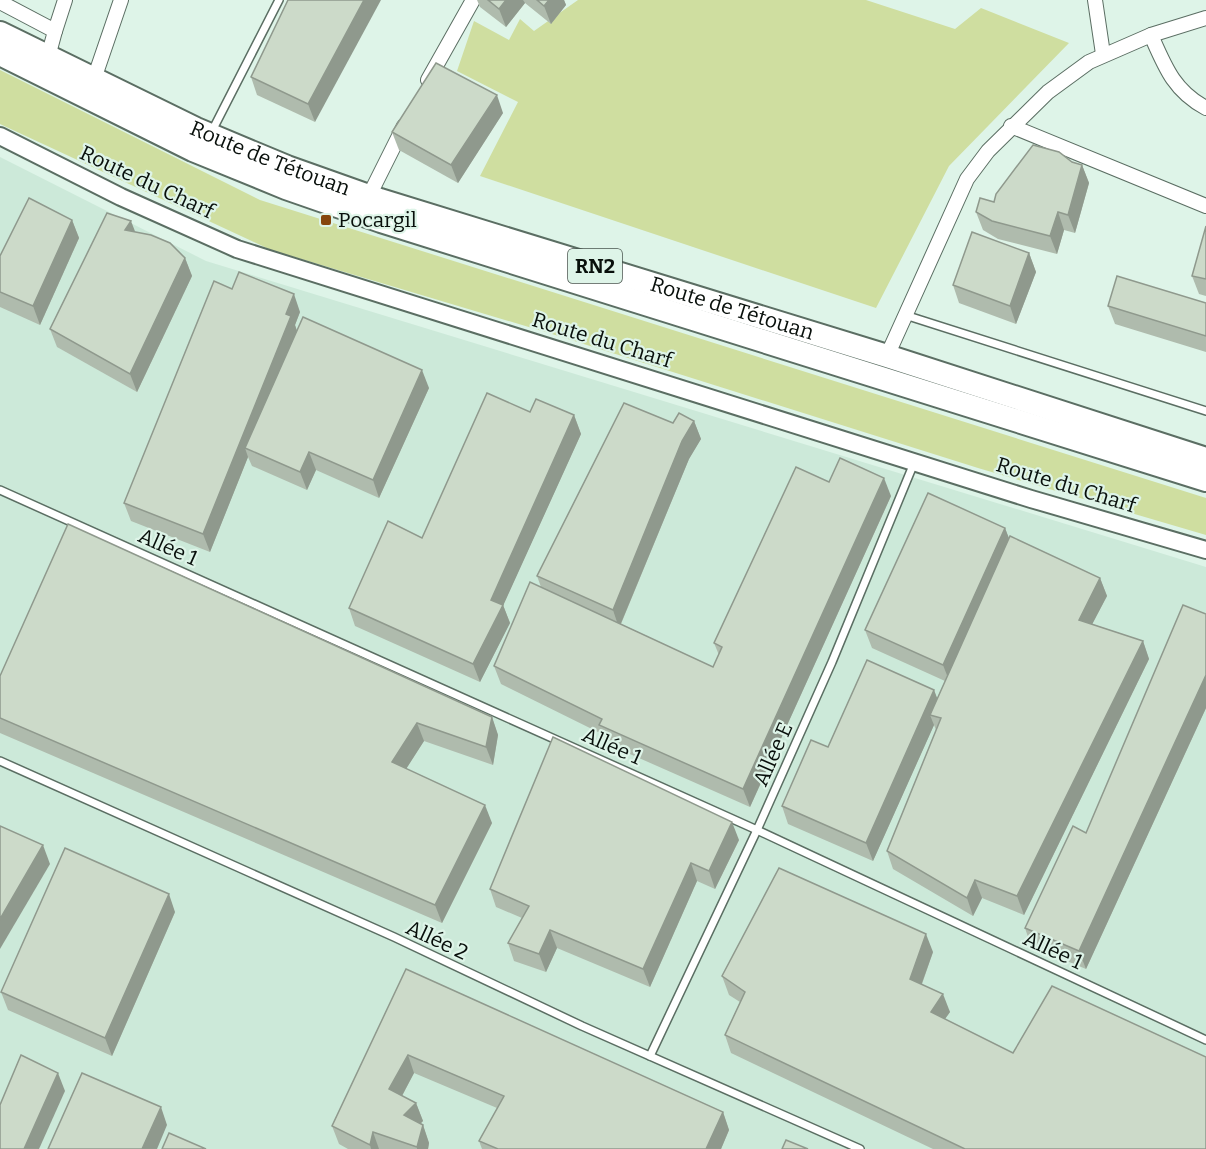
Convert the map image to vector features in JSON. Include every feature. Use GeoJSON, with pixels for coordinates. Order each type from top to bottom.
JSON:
{"type":"FeatureCollection","features":[{"type":"Feature","properties":{"kind":"highway","name":"Route de Tétouan"},"geometry":{"type":"LineString","coordinates":[[0,33],[210,135],[287,167],[369,196],[887,356],[1206,459]]}},
{"type":"Feature","properties":{"kind":"highway","name":"Route de Tétouan"},"geometry":{"type":"LineString","coordinates":[[0,54],[193,150],[286,188],[381,221],[1206,480]]}},
{"type":"Feature","properties":{"kind":"street"},"geometry":{"type":"LineString","coordinates":[[48,57],[65,0]]}},
{"type":"Feature","properties":{"kind":"street"},"geometry":{"type":"LineString","coordinates":[[94,79],[121,0]]}},
{"type":"Feature","properties":{"kind":"street"},"geometry":{"type":"LineString","coordinates":[[423,90],[473,0]]}},
{"type":"Feature","properties":{"kind":"street"},"geometry":{"type":"LineString","coordinates":[[1095,0],[1103,54]]}},
{"type":"Feature","properties":{"kind":"street"},"geometry":{"type":"LineString","coordinates":[[0,2],[55,31]]}},
{"type":"Feature","properties":{"kind":"street"},"geometry":{"type":"LineString","coordinates":[[887,356],[967,179],[988,150],[1048,92],[1103,54],[1151,35],[1206,18]]}},
{"type":"Feature","properties":{"kind":"street"},"geometry":{"type":"LineString","coordinates":[[1151,35],[1175,83],[1188,98],[1206,108]]}},
{"type":"Feature","properties":{"kind":"street"},"geometry":{"type":"LineString","coordinates":[[369,196],[412,111]]}},
{"type":"Feature","properties":{"kind":"street"},"geometry":{"type":"LineString","coordinates":[[1011,126],[1206,206]]}},
{"type":"Feature","properties":{"kind":"street","name":"Route du Charf"},"geometry":{"type":"LineString","coordinates":[[0,136],[121,197],[237,249],[1031,499],[1206,550]]}},
{"type":"Feature","properties":{"kind":"lane"},"geometry":{"type":"LineString","coordinates":[[210,135],[279,0]]}},
{"type":"Feature","properties":{"kind":"lane"},"geometry":{"type":"LineString","coordinates":[[905,315],[1206,411]]}},
{"type":"Feature","properties":{"kind":"lane","name":"Allée E"},"geometry":{"type":"LineString","coordinates":[[650,1056],[757,830],[832,662],[915,461]]}},
{"type":"Feature","properties":{"kind":"lane","name":"Allée 1"},"geometry":{"type":"LineString","coordinates":[[0,490],[757,830],[1206,1040]]}},
{"type":"Feature","properties":{"kind":"lane","name":"Allée 2"},"geometry":{"type":"LineString","coordinates":[[0,761],[860,1149]]}},
{"type":"Feature","properties":{"kind":"shaded area"},"geometry":{"type":"Polygon","coordinates":[[[0,157],[206,261],[1206,567],[1206,1149],[0,1149],[0,157]]]}},
{"type":"Feature","properties":{"kind":"green space"},"geometry":{"type":"Polygon","coordinates":[[[578,0],[866,0],[955,29],[981,8],[1069,43],[949,166],[876,308],[480,176],[518,102],[457,71],[474,21],[509,40],[520,19],[534,31],[578,0]]]}},
{"type":"Feature","properties":{"kind":"green space"},"geometry":{"type":"Polygon","coordinates":[[[0,70],[260,200],[1206,498],[1206,535],[978,468],[552,334],[271,250],[0,124],[0,70]]]}},
{"type":"Feature","properties":{"kind":"building"},"geometry":{"type":"Polygon","coordinates":[[[288,0],[364,0],[308,104],[251,77],[288,0]]]}},
{"type":"Feature","properties":{"kind":"building"},"geometry":{"type":"Polygon","coordinates":[[[488,0],[506,0],[499,9],[488,0]]]}},
{"type":"Feature","properties":{"kind":"building"},"geometry":{"type":"Polygon","coordinates":[[[537,0],[549,0],[544,6],[537,0]]]}},
{"type":"Feature","properties":{"kind":"building"},"geometry":{"type":"Polygon","coordinates":[[[436,63],[497,95],[451,165],[392,132],[436,63]]]}},
{"type":"Feature","properties":{"kind":"building"},"geometry":{"type":"Polygon","coordinates":[[[1033,145],[1059,152],[1072,162],[1082,165],[1068,215],[1058,212],[1050,236],[992,221],[976,212],[980,198],[994,202],[996,194],[1033,145]]]}},
{"type":"Feature","properties":{"kind":"building"},"geometry":{"type":"Polygon","coordinates":[[[29,198],[72,220],[33,306],[0,292],[0,256],[29,198]]]}},
{"type":"Feature","properties":{"kind":"building"},"geometry":{"type":"Polygon","coordinates":[[[107,213],[131,221],[125,230],[151,235],[170,243],[185,258],[130,374],[50,329],[107,213]]]}},
{"type":"Feature","properties":{"kind":"building"},"geometry":{"type":"Polygon","coordinates":[[[1206,226],[1206,279],[1192,276],[1206,226]]]}},
{"type":"Feature","properties":{"kind":"building"},"geometry":{"type":"Polygon","coordinates":[[[972,232],[1029,253],[1010,306],[953,285],[972,232]]]}},
{"type":"Feature","properties":{"kind":"building"},"geometry":{"type":"Polygon","coordinates":[[[239,272],[294,294],[286,314],[291,316],[203,534],[124,503],[214,281],[232,289],[239,272]]]}},
{"type":"Feature","properties":{"kind":"building"},"geometry":{"type":"Polygon","coordinates":[[[1117,276],[1206,303],[1206,336],[1108,306],[1117,276]]]}},
{"type":"Feature","properties":{"kind":"building"},"geometry":{"type":"Polygon","coordinates":[[[303,317],[422,370],[373,480],[309,452],[300,472],[245,448],[303,317]]]}},
{"type":"Feature","properties":{"kind":"building"},"geometry":{"type":"Polygon","coordinates":[[[487,393],[530,412],[536,399],[574,415],[491,600],[503,605],[473,664],[349,608],[388,521],[422,538],[487,393]]]}},
{"type":"Feature","properties":{"kind":"building"},"geometry":{"type":"Polygon","coordinates":[[[624,403],[673,423],[679,413],[694,421],[682,441],[613,610],[537,576],[624,403]]]}},
{"type":"Feature","properties":{"kind":"building"},"geometry":{"type":"Polygon","coordinates":[[[840,458],[884,478],[743,789],[599,725],[602,719],[494,666],[530,582],[713,667],[722,647],[714,643],[796,467],[829,482],[840,458]]]}},
{"type":"Feature","properties":{"kind":"building"},"geometry":{"type":"Polygon","coordinates":[[[928,493],[1005,528],[943,665],[865,630],[928,493]]]}},
{"type":"Feature","properties":{"kind":"building"},"geometry":{"type":"Polygon","coordinates":[[[68,524],[492,717],[486,747],[417,723],[392,762],[485,805],[435,905],[0,718],[0,676],[68,524]]]}},
{"type":"Feature","properties":{"kind":"building"},"geometry":{"type":"Polygon","coordinates":[[[1010,536],[1100,578],[1079,620],[1143,641],[1017,896],[975,880],[967,898],[887,851],[941,718],[930,715],[1010,536]]]}},
{"type":"Feature","properties":{"kind":"building"},"geometry":{"type":"Polygon","coordinates":[[[1183,605],[1206,614],[1206,675],[1079,951],[1025,928],[1073,826],[1086,833],[1183,605]]]}},
{"type":"Feature","properties":{"kind":"building"},"geometry":{"type":"Polygon","coordinates":[[[867,660],[934,690],[866,843],[782,806],[811,740],[828,747],[867,660]]]}},
{"type":"Feature","properties":{"kind":"building"},"geometry":{"type":"Polygon","coordinates":[[[553,737],[732,822],[709,871],[691,863],[643,969],[550,930],[539,954],[508,943],[529,906],[490,889],[553,737]]]}},
{"type":"Feature","properties":{"kind":"building"},"geometry":{"type":"Polygon","coordinates":[[[0,826],[43,845],[0,919],[0,826]]]}},
{"type":"Feature","properties":{"kind":"building"},"geometry":{"type":"Polygon","coordinates":[[[65,848],[169,894],[105,1038],[1,992],[65,848]]]}},
{"type":"Feature","properties":{"kind":"building"},"geometry":{"type":"Polygon","coordinates":[[[779,868],[926,934],[910,979],[943,994],[931,1012],[1013,1053],[1052,986],[1206,1057],[1206,1149],[965,1149],[725,1035],[745,992],[722,976],[779,868]]]}},
{"type":"Feature","properties":{"kind":"building"},"geometry":{"type":"Polygon","coordinates":[[[406,969],[723,1112],[706,1149],[498,1149],[479,1141],[504,1096],[408,1055],[389,1089],[416,1103],[404,1115],[423,1125],[417,1147],[373,1132],[370,1145],[332,1126],[406,969]]]}},
{"type":"Feature","properties":{"kind":"building"},"geometry":{"type":"Polygon","coordinates":[[[21,1055],[58,1073],[24,1149],[0,1149],[0,1105],[21,1055]]]}},
{"type":"Feature","properties":{"kind":"building"},"geometry":{"type":"Polygon","coordinates":[[[82,1073],[161,1107],[142,1149],[48,1149],[82,1073]]]}},
{"type":"Feature","properties":{"kind":"building"},"geometry":{"type":"Polygon","coordinates":[[[169,1133],[206,1149],[162,1149],[169,1133]]]}},
{"type":"Feature","properties":{"kind":"building"},"geometry":{"type":"Polygon","coordinates":[[[786,1140],[808,1149],[782,1149],[786,1140]]]}},
{"type":"Feature","properties":{"kind":"place","name":"Pocargil"},"geometry":{"type":"Point","coordinates":[326,220]}}]}
